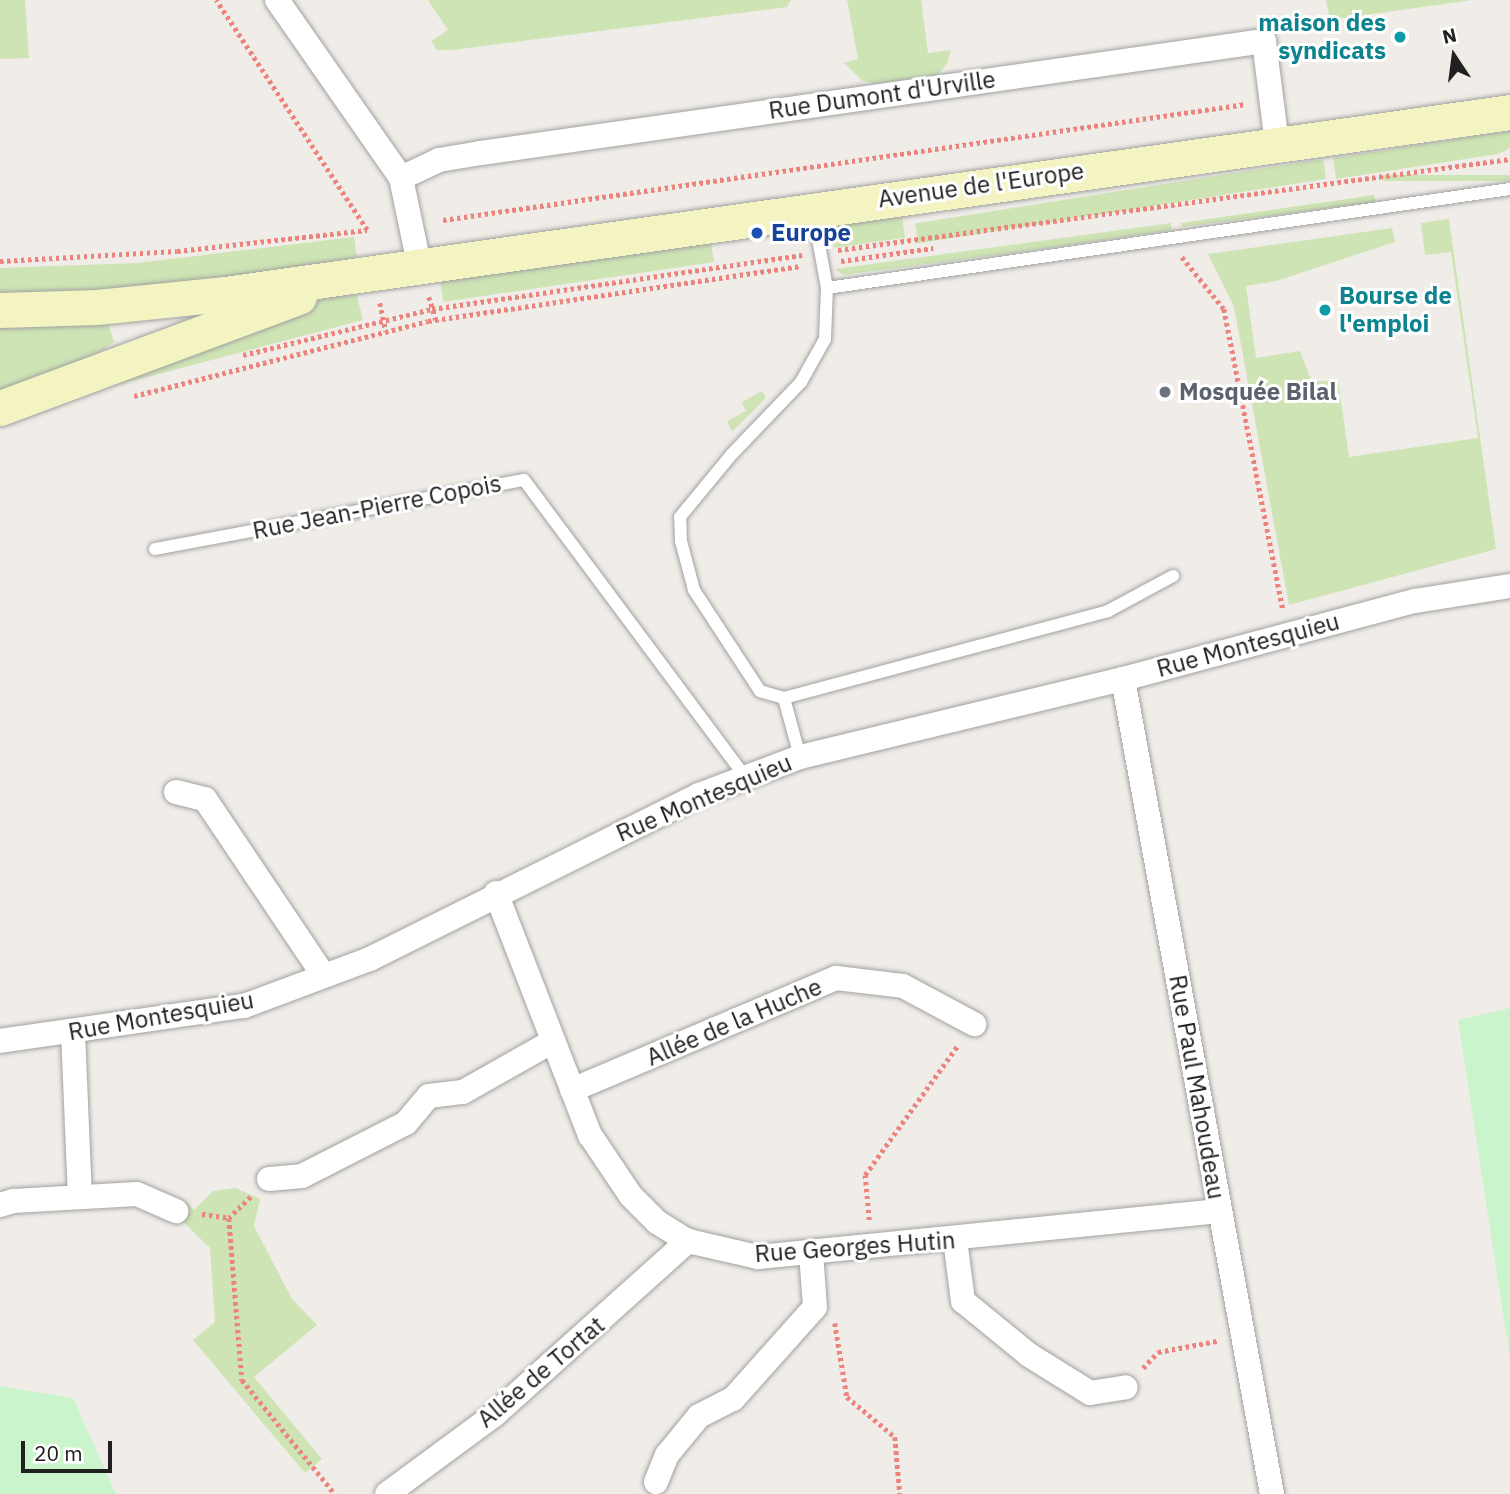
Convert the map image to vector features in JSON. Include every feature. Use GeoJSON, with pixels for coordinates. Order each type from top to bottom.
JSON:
{"type":"FeatureCollection","features":[{"type":"Feature","properties":{"kind":"street"},"geometry":{"type":"LineString","coordinates":[[277,0],[401,178],[419,264]]}},
{"type":"Feature","properties":{"kind":"street","name":"Rue Dumont d'Urville"},"geometry":{"type":"LineString","coordinates":[[401,178],[439,160],[481,153],[1264,41],[1277,144]]}},
{"type":"Feature","properties":{"kind":"street","name":"Avenue de l'Europe"},"geometry":{"type":"LineString","coordinates":[[368,272],[1510,112]]}},
{"type":"Feature","properties":{"kind":"street"},"geometry":{"type":"LineString","coordinates":[[0,310],[106,306],[368,272]]}},
{"type":"Feature","properties":{"kind":"street"},"geometry":{"type":"LineString","coordinates":[[0,408],[124,381],[368,272]]}},
{"type":"Feature","properties":{"kind":"street"},"geometry":{"type":"LineString","coordinates":[[106,306],[130,313],[141,326],[138,344],[124,381]]}},
{"type":"Feature","properties":{"kind":"street","name":"Rue Montesquieu"},"geometry":{"type":"LineString","coordinates":[[0,1041],[244,1006],[370,959],[495,893],[745,777],[800,757],[1123,679],[1415,601],[1510,586]]}},
{"type":"Feature","properties":{"kind":"street","name":"Rue Paul Mahoudeau"},"geometry":{"type":"LineString","coordinates":[[1123,679],[1272,1494]]}},
{"type":"Feature","properties":{"kind":"street"},"geometry":{"type":"LineString","coordinates":[[176,792],[205,799],[324,976]]}},
{"type":"Feature","properties":{"kind":"street","name":"Rue Georges Hutin"},"geometry":{"type":"LineString","coordinates":[[495,893],[590,1135],[631,1196],[657,1222],[688,1241],[758,1257],[955,1240],[1220,1211]]}},
{"type":"Feature","properties":{"kind":"street","name":"Allée de la Huche"},"geometry":{"type":"LineString","coordinates":[[572,1090],[836,978],[903,986],[974,1024]]}},
{"type":"Feature","properties":{"kind":"street"},"geometry":{"type":"LineString","coordinates":[[73,1032],[80,1197]]}},
{"type":"Feature","properties":{"kind":"street"},"geometry":{"type":"LineString","coordinates":[[269,1179],[302,1176],[406,1123],[429,1096],[463,1092],[553,1041]]}},
{"type":"Feature","properties":{"kind":"street"},"geometry":{"type":"LineString","coordinates":[[0,1205],[137,1194],[176,1211]]}},
{"type":"Feature","properties":{"kind":"street"},"geometry":{"type":"LineString","coordinates":[[955,1240],[963,1301],[1029,1355],[1090,1393],[1126,1387]]}},
{"type":"Feature","properties":{"kind":"street","name":"Allée de Tortat"},"geometry":{"type":"LineString","coordinates":[[387,1494],[494,1415],[688,1241]]}},
{"type":"Feature","properties":{"kind":"street"},"geometry":{"type":"LineString","coordinates":[[656,1482],[667,1455],[699,1416],[733,1399],[815,1307],[811,1253]]}},
{"type":"Feature","properties":{"kind":"lane"},"geometry":{"type":"LineString","coordinates":[[827,288],[1510,189]]}},
{"type":"Feature","properties":{"kind":"lane"},"geometry":{"type":"LineString","coordinates":[[812,208],[827,288],[825,340],[801,382],[732,454],[680,517],[681,541],[694,590],[760,691],[784,698],[1108,611],[1173,576]]}},
{"type":"Feature","properties":{"kind":"lane","name":"Rue Jean-Pierre Copois"},"geometry":{"type":"LineString","coordinates":[[155,549],[524,480],[745,777]]}},
{"type":"Feature","properties":{"kind":"lane"},"geometry":{"type":"LineString","coordinates":[[784,698],[800,757]]}},
{"type":"Feature","properties":{"kind":"path"},"geometry":{"type":"LineString","coordinates":[[0,261],[177,251],[367,230],[216,0]]}},
{"type":"Feature","properties":{"kind":"path"},"geometry":{"type":"LineString","coordinates":[[443,220],[1253,103]]}},
{"type":"Feature","properties":{"kind":"path"},"geometry":{"type":"LineString","coordinates":[[838,250],[1510,159]]}},
{"type":"Feature","properties":{"kind":"path"},"geometry":{"type":"LineString","coordinates":[[230,359],[446,307],[803,255]]}},
{"type":"Feature","properties":{"kind":"path"},"geometry":{"type":"LineString","coordinates":[[1182,256],[1224,309],[1284,614]]}},
{"type":"Feature","properties":{"kind":"path"},"geometry":{"type":"LineString","coordinates":[[124,381],[428,320],[805,265]]}},
{"type":"Feature","properties":{"kind":"path"},"geometry":{"type":"LineString","coordinates":[[871,1248],[865,1175],[974,1024]]}},
{"type":"Feature","properties":{"kind":"path"},"geometry":{"type":"LineString","coordinates":[[269,1179],[229,1218],[242,1380],[335,1494]]}},
{"type":"Feature","properties":{"kind":"path"},"geometry":{"type":"LineString","coordinates":[[815,1307],[837,1324],[847,1397],[895,1437],[900,1494]]}},
{"type":"Feature","properties":{"kind":"path"},"geometry":{"type":"LineString","coordinates":[[1126,1387],[1158,1352],[1226,1339]]}},
{"type":"Feature","properties":{"kind":"green space"},"geometry":{"type":"Polygon","coordinates":[[[0,0],[25,0],[29,58],[0,59],[0,0]]]}},
{"type":"Feature","properties":{"kind":"green space"},"geometry":{"type":"Polygon","coordinates":[[[428,0],[791,0],[787,7],[437,50],[431,41],[448,30],[428,0]]]}},
{"type":"Feature","properties":{"kind":"green space"},"geometry":{"type":"Polygon","coordinates":[[[847,0],[921,0],[928,53],[951,50],[947,64],[937,75],[882,85],[863,81],[844,63],[858,59],[847,0]]]}},
{"type":"Feature","properties":{"kind":"green space"},"geometry":{"type":"Polygon","coordinates":[[[1326,0],[1472,0],[1330,20],[1326,0]]]}},
{"type":"Feature","properties":{"kind":"green space"},"geometry":{"type":"Polygon","coordinates":[[[1510,131],[1510,148],[1498,154],[1336,179],[1333,158],[1510,131]]]}},
{"type":"Feature","properties":{"kind":"green space"},"geometry":{"type":"Polygon","coordinates":[[[1323,159],[1326,179],[918,243],[915,224],[1323,159]]]}},
{"type":"Feature","properties":{"kind":"green space"},"geometry":{"type":"Polygon","coordinates":[[[1383,175],[1510,175],[1510,181],[1383,181],[1383,175]]]}},
{"type":"Feature","properties":{"kind":"green space"},"geometry":{"type":"Polygon","coordinates":[[[1374,195],[1376,202],[1182,227],[1181,223],[1374,195]]]}},
{"type":"Feature","properties":{"kind":"green space"},"geometry":{"type":"Polygon","coordinates":[[[902,216],[905,238],[834,248],[831,226],[902,216]]]}},
{"type":"Feature","properties":{"kind":"green space"},"geometry":{"type":"Polygon","coordinates":[[[1449,219],[1496,549],[1289,605],[1234,307],[1208,254],[1392,228],[1395,242],[1276,281],[1246,286],[1256,358],[1300,351],[1312,382],[1338,380],[1349,457],[1478,438],[1451,252],[1425,255],[1421,223],[1449,219]]]}},
{"type":"Feature","properties":{"kind":"green space"},"geometry":{"type":"Polygon","coordinates":[[[1171,223],[1172,230],[1042,249],[843,275],[835,269],[1171,223]]]}},
{"type":"Feature","properties":{"kind":"green space"},"geometry":{"type":"Polygon","coordinates":[[[354,237],[357,257],[261,273],[139,289],[0,293],[0,268],[137,263],[354,237]]]}},
{"type":"Feature","properties":{"kind":"green space"},"geometry":{"type":"Polygon","coordinates":[[[711,243],[714,262],[443,302],[440,278],[711,243]]]}},
{"type":"Feature","properties":{"kind":"green space"},"geometry":{"type":"Polygon","coordinates":[[[356,292],[363,320],[106,388],[105,384],[328,297],[356,292]]]}},
{"type":"Feature","properties":{"kind":"green space"},"geometry":{"type":"Polygon","coordinates":[[[108,323],[114,342],[82,365],[0,393],[0,327],[108,323]]]}},
{"type":"Feature","properties":{"kind":"green space"},"geometry":{"type":"Polygon","coordinates":[[[762,391],[766,398],[732,432],[727,421],[746,411],[742,402],[762,391]]]}},
{"type":"Feature","properties":{"kind":"green space"},"geometry":{"type":"Polygon","coordinates":[[[1510,1008],[1510,1359],[1458,1020],[1510,1008]]]}},
{"type":"Feature","properties":{"kind":"green space"},"geometry":{"type":"Polygon","coordinates":[[[236,1188],[260,1199],[254,1226],[292,1299],[317,1325],[254,1377],[322,1459],[305,1473],[193,1340],[215,1322],[210,1248],[175,1214],[187,1203],[194,1210],[213,1191],[236,1188]]]}},
{"type":"Feature","properties":{"kind":"green space"},"geometry":{"type":"Polygon","coordinates":[[[0,1386],[73,1398],[116,1494],[0,1494],[0,1386]]]}},
{"type":"Feature","properties":{"kind":"place","name":"maison des syndicats"},"geometry":{"type":"Point","coordinates":[1400,37]}},
{"type":"Feature","properties":{"kind":"place","name":"Europe"},"geometry":{"type":"Point","coordinates":[757,233]}},
{"type":"Feature","properties":{"kind":"place","name":"Bourse de l'emploi"},"geometry":{"type":"Point","coordinates":[1325,310]}},
{"type":"Feature","properties":{"kind":"place","name":"Mosquée Bilal"},"geometry":{"type":"Point","coordinates":[1165,392]}}]}
